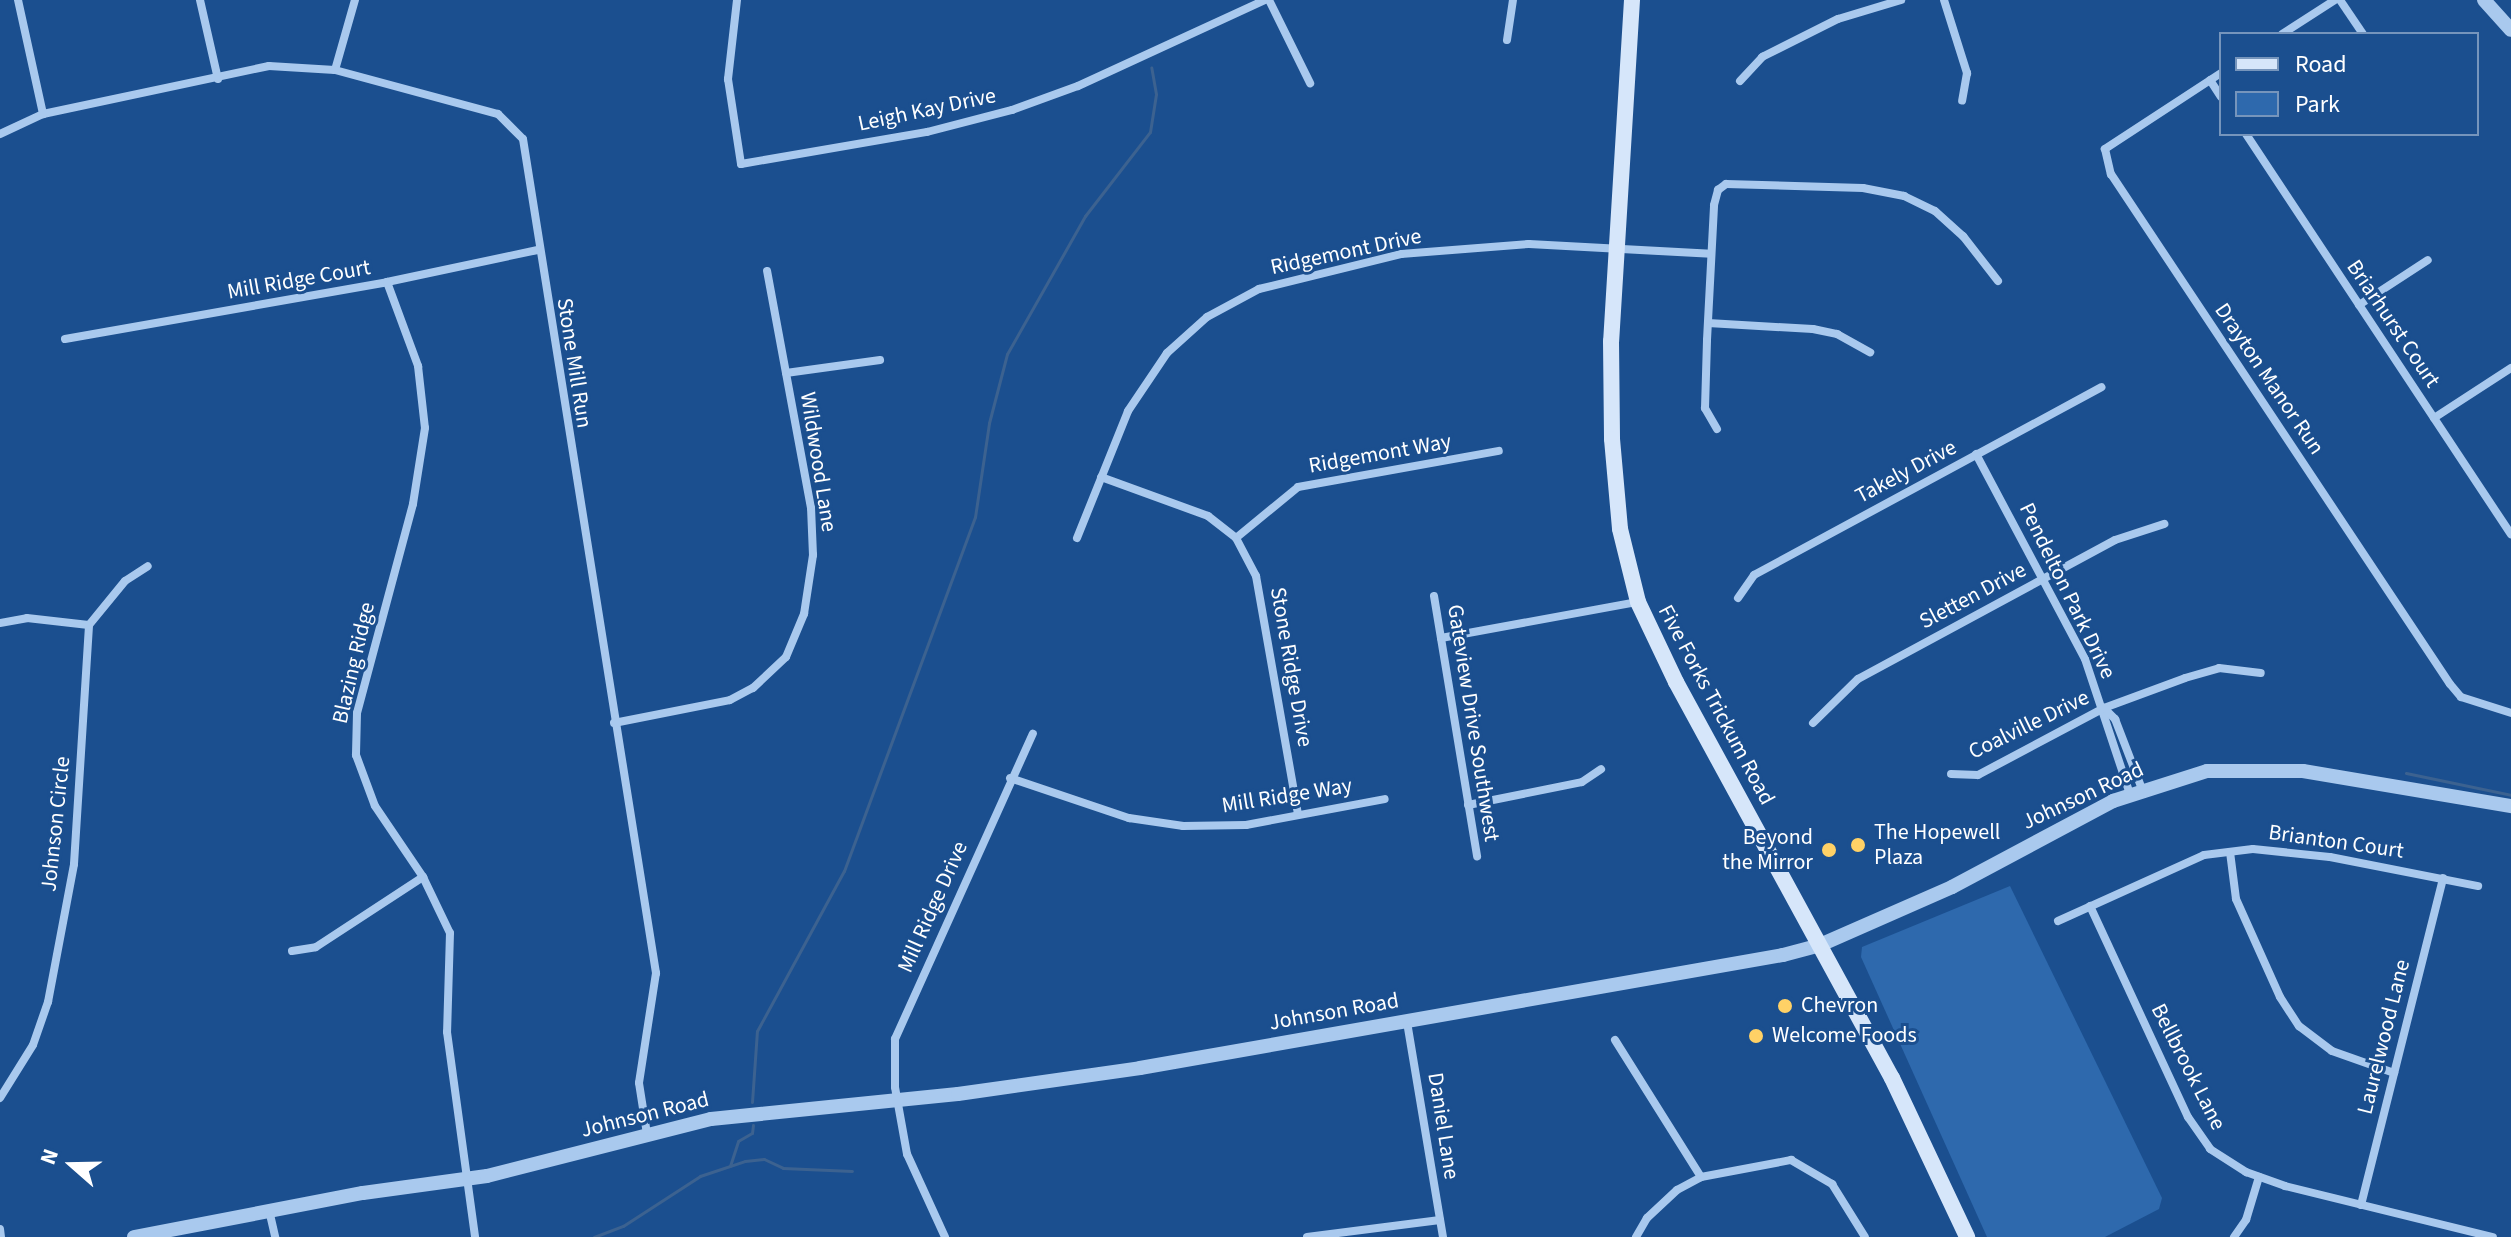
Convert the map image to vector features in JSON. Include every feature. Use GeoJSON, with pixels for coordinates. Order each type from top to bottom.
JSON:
{"type":"FeatureCollection","features":[{"type":"Feature","properties":{"kind":"main road","name":"Five Forks Trickum Road"},"geometry":{"type":"LineString","coordinates":[[1632,0],[1619,251],[1611,341],[1613,486],[1638,602],[1676,682],[1892,1078],[1967,1237]]}},
{"type":"Feature","properties":{"kind":"street"},"geometry":{"type":"LineString","coordinates":[[18,0],[43,114]]}},
{"type":"Feature","properties":{"kind":"street"},"geometry":{"type":"LineString","coordinates":[[200,0],[218,79]]}},
{"type":"Feature","properties":{"kind":"street"},"geometry":{"type":"LineString","coordinates":[[335,70],[355,0]]}},
{"type":"Feature","properties":{"kind":"street","name":"Leigh Kay Drive"},"geometry":{"type":"LineString","coordinates":[[737,0],[728,79],[741,164],[927,132],[1012,110],[1092,80],[1267,0]]}},
{"type":"Feature","properties":{"kind":"street"},"geometry":{"type":"LineString","coordinates":[[1267,0],[1310,83]]}},
{"type":"Feature","properties":{"kind":"street"},"geometry":{"type":"LineString","coordinates":[[1507,40],[1513,0]]}},
{"type":"Feature","properties":{"kind":"street"},"geometry":{"type":"LineString","coordinates":[[1740,81],[1762,57],[1838,19],[1901,0]]}},
{"type":"Feature","properties":{"kind":"street"},"geometry":{"type":"LineString","coordinates":[[1944,0],[1967,73],[1962,101]]}},
{"type":"Feature","properties":{"kind":"street"},"geometry":{"type":"LineString","coordinates":[[2285,32],[2338,0],[2362,32]]}},
{"type":"Feature","properties":{"kind":"street"},"geometry":{"type":"LineString","coordinates":[[2484,0],[2511,30]]}},
{"type":"Feature","properties":{"kind":"street","name":"Stone Mill Run"},"geometry":{"type":"LineString","coordinates":[[0,134],[43,114],[269,66],[335,70],[498,114],[523,139],[538,250],[656,973],[639,1083],[647,1134]]}},
{"type":"Feature","properties":{"kind":"street","name":"Drayton Manor Run"},"geometry":{"type":"LineString","coordinates":[[2219,74],[2105,149],[2111,174],[2450,684],[2461,697],[2511,713]]}},
{"type":"Feature","properties":{"kind":"street"},"geometry":{"type":"LineString","coordinates":[[2210,80],[2219,94]]}},
{"type":"Feature","properties":{"kind":"street","name":"Briarhurst Court"},"geometry":{"type":"LineString","coordinates":[[2247,136],[2511,534]]}},
{"type":"Feature","properties":{"kind":"street"},"geometry":{"type":"LineString","coordinates":[[1717,429],[1705,408],[1708,323],[1714,205],[1718,190],[1726,184],[1863,188],[1904,196],[1935,211],[1963,236],[1998,281]]}},
{"type":"Feature","properties":{"kind":"street","name":"Ridgemont Drive"},"geometry":{"type":"LineString","coordinates":[[1077,538],[1128,411],[1167,353],[1207,317],[1259,289],[1401,254],[1529,244],[1711,254]]}},
{"type":"Feature","properties":{"kind":"street","name":"Mill Ridge Court"},"geometry":{"type":"LineString","coordinates":[[65,339],[387,282],[538,250]]}},
{"type":"Feature","properties":{"kind":"street"},"geometry":{"type":"LineString","coordinates":[[2359,305],[2428,260]]}},
{"type":"Feature","properties":{"kind":"street","name":"Wildwood Lane"},"geometry":{"type":"LineString","coordinates":[[614,723],[730,700],[773,672],[797,636],[813,555],[811,508],[767,271]]}},
{"type":"Feature","properties":{"kind":"street","name":"Blazing Ridge"},"geometry":{"type":"LineString","coordinates":[[387,282],[418,366],[425,428],[413,504],[357,713],[356,755],[375,806],[423,877],[450,933],[447,1032],[475,1237]]}},
{"type":"Feature","properties":{"kind":"street"},"geometry":{"type":"LineString","coordinates":[[1708,323],[1813,329],[1837,334],[1870,352]]}},
{"type":"Feature","properties":{"kind":"street"},"geometry":{"type":"LineString","coordinates":[[786,373],[880,360]]}},
{"type":"Feature","properties":{"kind":"street"},"geometry":{"type":"LineString","coordinates":[[2434,418],[2511,368]]}},
{"type":"Feature","properties":{"kind":"street","name":"Takely Drive"},"geometry":{"type":"LineString","coordinates":[[1738,598],[1754,575],[2101,387]]}},
{"type":"Feature","properties":{"kind":"street","name":"Ridgemont Way"},"geometry":{"type":"LineString","coordinates":[[1236,538],[1298,487],[1499,451]]}},
{"type":"Feature","properties":{"kind":"street","name":"Pendelton Park Drive"},"geometry":{"type":"LineString","coordinates":[[1976,454],[2045,578],[2104,708],[2115,719],[2136,792]]}},
{"type":"Feature","properties":{"kind":"street","name":"Stone Ridge Drive"},"geometry":{"type":"LineString","coordinates":[[1101,477],[1208,516],[1236,538],[1256,576],[1298,813]]}},
{"type":"Feature","properties":{"kind":"street","name":"Sletten Drive"},"geometry":{"type":"LineString","coordinates":[[1813,723],[1850,683],[2115,540],[2164,524]]}},
{"type":"Feature","properties":{"kind":"street"},"geometry":{"type":"LineString","coordinates":[[0,623],[27,618],[89,625],[125,581],[148,566]]}},
{"type":"Feature","properties":{"kind":"street","name":"Gateview Drive Southwest"},"geometry":{"type":"LineString","coordinates":[[1434,596],[1477,856]]}},
{"type":"Feature","properties":{"kind":"street"},"geometry":{"type":"LineString","coordinates":[[1441,638],[1638,602]]}},
{"type":"Feature","properties":{"kind":"street","name":"Johnson Circle"},"geometry":{"type":"LineString","coordinates":[[0,1098],[33,1045],[48,1002],[74,864],[89,625]]}},
{"type":"Feature","properties":{"kind":"street","name":"Coalville Drive"},"geometry":{"type":"LineString","coordinates":[[1951,774],[1978,775],[2104,708],[2219,668],[2261,673]]}},
{"type":"Feature","properties":{"kind":"street","name":"Mill Ridge Drive"},"geometry":{"type":"LineString","coordinates":[[898,1100],[895,1039],[1010,778],[1033,734]]}},
{"type":"Feature","properties":{"kind":"street","name":"Johnson Road"},"geometry":{"type":"LineString","coordinates":[[134,1237],[269,1210],[465,1180],[730,1116],[898,1100],[1140,1068],[1820,945],[1952,887],[2136,792],[2207,771],[2270,767],[2511,806]]}},
{"type":"Feature","properties":{"kind":"street"},"geometry":{"type":"LineString","coordinates":[[1468,805],[1582,782],[1601,769]]}},
{"type":"Feature","properties":{"kind":"street","name":"Mill Ridge Way"},"geometry":{"type":"LineString","coordinates":[[1010,778],[1129,818],[1183,826],[1246,825],[1385,799]]}},
{"type":"Feature","properties":{"kind":"street","name":"Brianton Court"},"geometry":{"type":"LineString","coordinates":[[2058,921],[2204,855],[2230,852],[2291,851],[2478,886]]}},
{"type":"Feature","properties":{"kind":"street"},"geometry":{"type":"LineString","coordinates":[[2230,852],[2236,899],[2294,1019],[2332,1051],[2394,1073]]}},
{"type":"Feature","properties":{"kind":"street"},"geometry":{"type":"LineString","coordinates":[[292,951],[328,941],[423,877]]}},
{"type":"Feature","properties":{"kind":"street","name":"Laurelwood Lane"},"geometry":{"type":"LineString","coordinates":[[2361,1205],[2443,878]]}},
{"type":"Feature","properties":{"kind":"street","name":"Bellbrook Lane"},"geometry":{"type":"LineString","coordinates":[[2090,906],[2188,1117],[2210,1149],[2259,1177],[2493,1237]]}},
{"type":"Feature","properties":{"kind":"street","name":"Daniel Lane"},"geometry":{"type":"LineString","coordinates":[[1407,1022],[1443,1237]]}},
{"type":"Feature","properties":{"kind":"street"},"geometry":{"type":"LineString","coordinates":[[1615,1040],[1701,1177]]}},
{"type":"Feature","properties":{"kind":"street"},"geometry":{"type":"LineString","coordinates":[[898,1100],[907,1154],[945,1237]]}},
{"type":"Feature","properties":{"kind":"street"},"geometry":{"type":"LineString","coordinates":[[1636,1237],[1647,1218],[1677,1190],[1701,1177],[1791,1160],[1832,1184],[1865,1237]]}},
{"type":"Feature","properties":{"kind":"street"},"geometry":{"type":"LineString","coordinates":[[2234,1237],[2246,1220],[2259,1177]]}},
{"type":"Feature","properties":{"kind":"street"},"geometry":{"type":"LineString","coordinates":[[269,1210],[275,1237]]}},
{"type":"Feature","properties":{"kind":"street"},"geometry":{"type":"LineString","coordinates":[[1307,1237],[1440,1220]]}},
{"type":"Feature","properties":{"kind":"street"},"geometry":{"type":"LineString","coordinates":[[0,1229],[1,1237]]}},
{"type":"Feature","properties":{"kind":"green space"},"geometry":{"type":"Polygon","coordinates":[[[2010,886],[2162,1198],[2159,1209],[2105,1237],[1987,1237],[1861,957],[1862,947],[2010,886]]]}},
{"type":"Feature","properties":{"kind":"waterway"},"geometry":{"type":"LineString","coordinates":[[752,1102],[757,1031],[844,871],[975,517],[989,423],[1007,354],[1085,216],[1150,132],[1156,94],[1151,67]]}},
{"type":"Feature","properties":{"kind":"waterway"},"geometry":{"type":"LineString","coordinates":[[2406,773],[2511,795]]}},
{"type":"Feature","properties":{"kind":"waterway"},"geometry":{"type":"LineString","coordinates":[[730,1166],[738,1141],[752,1133],[753,1125]]}},
{"type":"Feature","properties":{"kind":"waterway"},"geometry":{"type":"LineString","coordinates":[[594,1237],[623,1226],[700,1176],[745,1161],[764,1159],[783,1168],[852,1171]]}},
{"type":"Feature","properties":{"kind":"place","name":"The Hopewell Plaza"},"geometry":{"type":"Point","coordinates":[1858,845]}},
{"type":"Feature","properties":{"kind":"place","name":"Beyond the Mirror"},"geometry":{"type":"Point","coordinates":[1829,850]}},
{"type":"Feature","properties":{"kind":"place","name":"Chevron"},"geometry":{"type":"Point","coordinates":[1785,1006]}},
{"type":"Feature","properties":{"kind":"place","name":"Welcome Foods"},"geometry":{"type":"Point","coordinates":[1756,1036]}}]}
